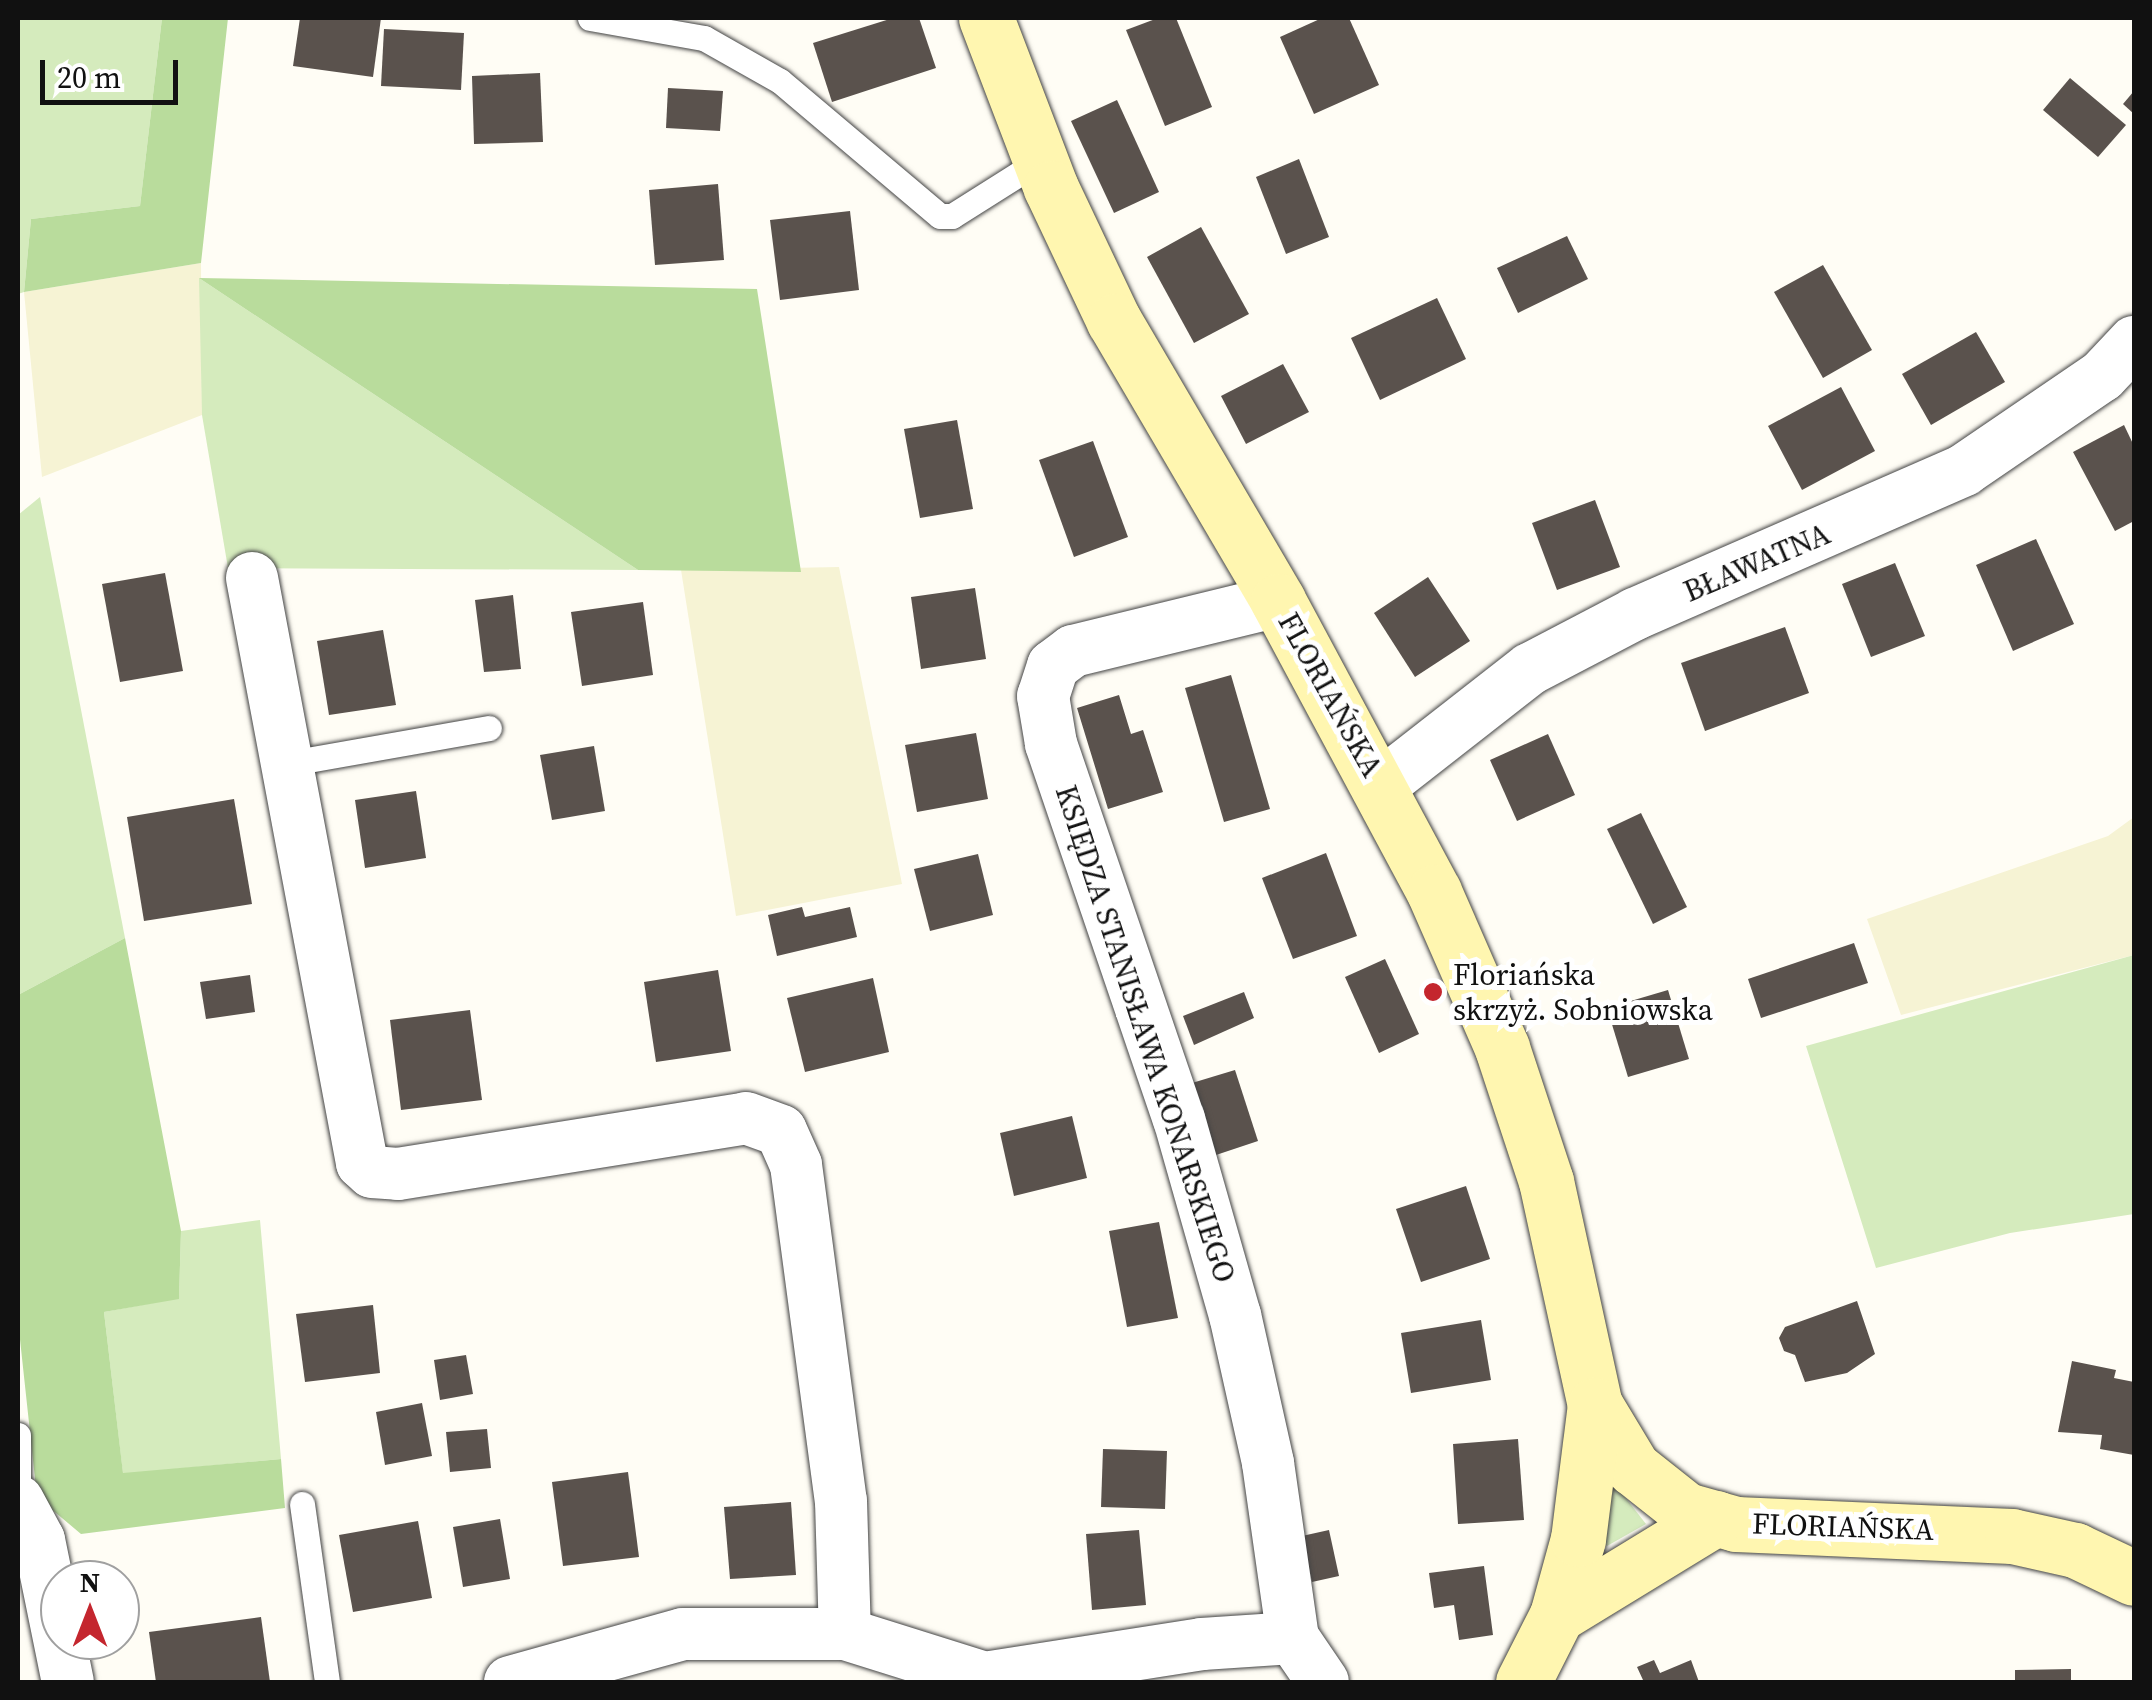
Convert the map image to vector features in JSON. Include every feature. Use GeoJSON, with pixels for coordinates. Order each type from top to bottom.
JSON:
{"type":"FeatureCollection","features":[{"type":"Feature","properties":{"kind":"street","name":"FLORIAŃSKA"},"geometry":{"type":"LineString","coordinates":[[986,18],[1039,160],[1114,321],[1278,601],[1380,786],[1502,1048],[1546,1181],[1595,1405],[1578,1539],[1557,1614],[1523,1682]]}},
{"type":"Feature","properties":{"kind":"street","name":"BŁAWATNA"},"geometry":{"type":"LineString","coordinates":[[1380,786],[1530,669],[1636,614],[1781,556],[1964,470],[2102,376],[2134,342]]}},
{"type":"Feature","properties":{"kind":"street"},"geometry":{"type":"LineString","coordinates":[[252,578],[355,1150],[372,1172],[398,1174],[719,1120],[756,1120],[781,1131],[796,1164],[839,1481],[845,1634]]}},
{"type":"Feature","properties":{"kind":"street","name":"KSIĘDZA STANISŁAWA KONARSKIEGO"},"geometry":{"type":"LineString","coordinates":[[1278,601],[1074,651],[1053,666],[1043,696],[1051,744],[1179,1120],[1235,1315],[1268,1463],[1293,1638],[1323,1682]]}},
{"type":"Feature","properties":{"kind":"street","name":"FLORIAŃSKA"},"geometry":{"type":"LineString","coordinates":[[1595,1405],[1648,1482],[1686,1510],[1716,1518],[2012,1536],[2076,1550],[2134,1578]]}},
{"type":"Feature","properties":{"kind":"street"},"geometry":{"type":"LineString","coordinates":[[18,1501],[39,1540],[68,1682]]}},
{"type":"Feature","properties":{"kind":"street"},"geometry":{"type":"LineString","coordinates":[[1557,1614],[1716,1518]]}},
{"type":"Feature","properties":{"kind":"street"},"geometry":{"type":"LineString","coordinates":[[510,1682],[683,1634],[845,1634],[984,1680],[1293,1638]]}},
{"type":"Feature","properties":{"kind":"lane"},"geometry":{"type":"LineString","coordinates":[[590,18],[704,38],[780,81],[940,216],[952,216],[1039,160]]}},
{"type":"Feature","properties":{"kind":"lane"},"geometry":{"type":"LineString","coordinates":[[285,764],[489,728]]}},
{"type":"Feature","properties":{"kind":"lane"},"geometry":{"type":"LineString","coordinates":[[18,1435],[18,1482]]}},
{"type":"Feature","properties":{"kind":"lane"},"geometry":{"type":"LineString","coordinates":[[302,1504],[327,1682]]}},
{"type":"Feature","properties":{"kind":"shaded area"},"geometry":{"type":"Polygon","coordinates":[[[201,263],[202,415],[42,477],[24,292],[201,263]]]}},
{"type":"Feature","properties":{"kind":"shaded area"},"geometry":{"type":"Polygon","coordinates":[[[839,567],[902,884],[736,916],[681,570],[839,567]]]}},
{"type":"Feature","properties":{"kind":"shaded area"},"geometry":{"type":"Polygon","coordinates":[[[2134,817],[2134,955],[1901,1015],[1867,919],[2108,836],[2134,817]]]}},
{"type":"Feature","properties":{"kind":"green space"},"geometry":{"type":"Polygon","coordinates":[[[18,18],[162,18],[140,206],[31,219],[24,292],[18,294],[18,18]]]}},
{"type":"Feature","properties":{"kind":"green space"},"geometry":{"type":"Polygon","coordinates":[[[162,18],[228,18],[201,263],[24,292],[31,219],[140,206],[162,18]]]}},
{"type":"Feature","properties":{"kind":"green space"},"geometry":{"type":"Polygon","coordinates":[[[199,278],[638,570],[228,568],[202,415],[199,278]]]}},
{"type":"Feature","properties":{"kind":"green space"},"geometry":{"type":"Polygon","coordinates":[[[199,278],[757,289],[801,572],[638,570],[199,278]]]}},
{"type":"Feature","properties":{"kind":"green space"},"geometry":{"type":"Polygon","coordinates":[[[40,497],[125,938],[18,995],[18,515],[40,497]]]}},
{"type":"Feature","properties":{"kind":"green space"},"geometry":{"type":"Polygon","coordinates":[[[125,938],[181,1231],[179,1299],[104,1312],[123,1473],[281,1459],[285,1508],[81,1534],[37,1497],[18,1321],[18,995],[125,938]]]}},
{"type":"Feature","properties":{"kind":"green space"},"geometry":{"type":"Polygon","coordinates":[[[2134,955],[2134,1214],[2010,1233],[1876,1268],[1806,1046],[2134,955]]]}},
{"type":"Feature","properties":{"kind":"green space"},"geometry":{"type":"Polygon","coordinates":[[[260,1220],[281,1459],[123,1474],[104,1312],[179,1298],[181,1231],[260,1220]]]}},
{"type":"Feature","properties":{"kind":"green space"},"geometry":{"type":"Polygon","coordinates":[[[1614,1483],[1646,1524],[1607,1546],[1601,1539],[1604,1484],[1614,1483]]]}},
{"type":"Feature","properties":{"kind":"building"},"geometry":{"type":"Polygon","coordinates":[[[300,18],[381,18],[373,77],[293,66],[300,18]]]}},
{"type":"Feature","properties":{"kind":"building"},"geometry":{"type":"Polygon","coordinates":[[[893,18],[919,18],[936,68],[832,102],[813,43],[893,18]]]}},
{"type":"Feature","properties":{"kind":"building"},"geometry":{"type":"Polygon","coordinates":[[[1158,18],[1176,18],[1212,107],[1165,126],[1126,30],[1158,18]]]}},
{"type":"Feature","properties":{"kind":"building"},"geometry":{"type":"Polygon","coordinates":[[[1322,18],[1349,18],[1379,85],[1314,114],[1280,37],[1322,18]]]}},
{"type":"Feature","properties":{"kind":"building"},"geometry":{"type":"Polygon","coordinates":[[[384,29],[464,33],[461,90],[381,86],[384,29]]]}},
{"type":"Feature","properties":{"kind":"building"},"geometry":{"type":"Polygon","coordinates":[[[540,73],[543,142],[474,144],[472,76],[540,73]]]}},
{"type":"Feature","properties":{"kind":"building"},"geometry":{"type":"Polygon","coordinates":[[[2070,78],[2126,125],[2098,157],[2043,110],[2070,78]]]}},
{"type":"Feature","properties":{"kind":"building"},"geometry":{"type":"Polygon","coordinates":[[[668,88],[723,91],[720,131],[666,128],[668,88]]]}},
{"type":"Feature","properties":{"kind":"building"},"geometry":{"type":"Polygon","coordinates":[[[2134,91],[2134,114],[2123,104],[2134,91]]]}},
{"type":"Feature","properties":{"kind":"building"},"geometry":{"type":"Polygon","coordinates":[[[1117,100],[1159,192],[1114,213],[1071,121],[1117,100]]]}},
{"type":"Feature","properties":{"kind":"building"},"geometry":{"type":"Polygon","coordinates":[[[1299,159],[1329,237],[1286,254],[1256,177],[1299,159]]]}},
{"type":"Feature","properties":{"kind":"building"},"geometry":{"type":"Polygon","coordinates":[[[718,184],[724,260],[655,265],[649,190],[718,184]]]}},
{"type":"Feature","properties":{"kind":"building"},"geometry":{"type":"Polygon","coordinates":[[[850,211],[859,290],[780,300],[770,220],[850,211]]]}},
{"type":"Feature","properties":{"kind":"building"},"geometry":{"type":"Polygon","coordinates":[[[1201,227],[1249,314],[1194,343],[1147,257],[1201,227]]]}},
{"type":"Feature","properties":{"kind":"building"},"geometry":{"type":"Polygon","coordinates":[[[1567,236],[1588,279],[1518,313],[1497,268],[1567,236]]]}},
{"type":"Feature","properties":{"kind":"building"},"geometry":{"type":"Polygon","coordinates":[[[1823,265],[1872,350],[1823,378],[1774,292],[1823,265]]]}},
{"type":"Feature","properties":{"kind":"building"},"geometry":{"type":"Polygon","coordinates":[[[1437,298],[1466,359],[1380,400],[1351,338],[1437,298]]]}},
{"type":"Feature","properties":{"kind":"building"},"geometry":{"type":"Polygon","coordinates":[[[1976,332],[2005,382],[1931,425],[1902,374],[1976,332]]]}},
{"type":"Feature","properties":{"kind":"building"},"geometry":{"type":"Polygon","coordinates":[[[1283,364],[1309,412],[1246,444],[1221,396],[1283,364]]]}},
{"type":"Feature","properties":{"kind":"building"},"geometry":{"type":"Polygon","coordinates":[[[1841,387],[1875,451],[1802,490],[1768,426],[1841,387]]]}},
{"type":"Feature","properties":{"kind":"building"},"geometry":{"type":"Polygon","coordinates":[[[957,420],[973,509],[920,518],[904,429],[957,420]]]}},
{"type":"Feature","properties":{"kind":"building"},"geometry":{"type":"Polygon","coordinates":[[[2124,425],[2134,446],[2134,521],[2115,531],[2073,452],[2124,425]]]}},
{"type":"Feature","properties":{"kind":"building"},"geometry":{"type":"Polygon","coordinates":[[[1093,441],[1128,537],[1074,557],[1039,460],[1093,441]]]}},
{"type":"Feature","properties":{"kind":"building"},"geometry":{"type":"Polygon","coordinates":[[[1595,500],[1620,567],[1557,590],[1532,523],[1595,500]]]}},
{"type":"Feature","properties":{"kind":"building"},"geometry":{"type":"Polygon","coordinates":[[[2036,539],[2074,624],[2013,651],[1976,565],[2036,539]]]}},
{"type":"Feature","properties":{"kind":"building"},"geometry":{"type":"Polygon","coordinates":[[[1895,563],[1925,636],[1871,657],[1842,584],[1895,563]]]}},
{"type":"Feature","properties":{"kind":"building"},"geometry":{"type":"Polygon","coordinates":[[[165,573],[183,671],[120,682],[102,584],[165,573]]]}},
{"type":"Feature","properties":{"kind":"building"},"geometry":{"type":"Polygon","coordinates":[[[1428,577],[1470,641],[1415,677],[1374,613],[1428,577]]]}},
{"type":"Feature","properties":{"kind":"building"},"geometry":{"type":"Polygon","coordinates":[[[975,588],[986,659],[921,669],[911,597],[975,588]]]}},
{"type":"Feature","properties":{"kind":"building"},"geometry":{"type":"Polygon","coordinates":[[[513,595],[521,669],[484,672],[475,600],[513,595]]]}},
{"type":"Feature","properties":{"kind":"building"},"geometry":{"type":"Polygon","coordinates":[[[643,602],[653,675],[582,686],[571,612],[643,602]]]}},
{"type":"Feature","properties":{"kind":"building"},"geometry":{"type":"Polygon","coordinates":[[[1785,627],[1809,693],[1705,731],[1681,663],[1785,627]]]}},
{"type":"Feature","properties":{"kind":"building"},"geometry":{"type":"Polygon","coordinates":[[[383,630],[396,705],[329,715],[317,641],[383,630]]]}},
{"type":"Feature","properties":{"kind":"building"},"geometry":{"type":"Polygon","coordinates":[[[1231,675],[1270,809],[1224,822],[1185,688],[1231,675]]]}},
{"type":"Feature","properties":{"kind":"building"},"geometry":{"type":"Polygon","coordinates":[[[1119,695],[1131,734],[1143,730],[1163,792],[1108,809],[1077,708],[1119,695]]]}},
{"type":"Feature","properties":{"kind":"building"},"geometry":{"type":"Polygon","coordinates":[[[976,733],[988,799],[917,812],[905,745],[976,733]]]}},
{"type":"Feature","properties":{"kind":"building"},"geometry":{"type":"Polygon","coordinates":[[[1548,734],[1575,795],[1517,821],[1490,760],[1548,734]]]}},
{"type":"Feature","properties":{"kind":"building"},"geometry":{"type":"Polygon","coordinates":[[[594,746],[605,811],[552,820],[540,755],[594,746]]]}},
{"type":"Feature","properties":{"kind":"building"},"geometry":{"type":"Polygon","coordinates":[[[416,791],[426,858],[365,868],[355,800],[416,791]]]}},
{"type":"Feature","properties":{"kind":"building"},"geometry":{"type":"Polygon","coordinates":[[[234,799],[252,904],[144,921],[127,817],[234,799]]]}},
{"type":"Feature","properties":{"kind":"building"},"geometry":{"type":"Polygon","coordinates":[[[1641,813],[1687,907],[1653,924],[1607,829],[1641,813]]]}},
{"type":"Feature","properties":{"kind":"building"},"geometry":{"type":"Polygon","coordinates":[[[1326,853],[1357,936],[1293,959],[1262,878],[1326,853]]]}},
{"type":"Feature","properties":{"kind":"building"},"geometry":{"type":"Polygon","coordinates":[[[978,854],[993,915],[930,931],[914,869],[978,854]]]}},
{"type":"Feature","properties":{"kind":"building"},"geometry":{"type":"Polygon","coordinates":[[[802,907],[805,917],[850,907],[857,937],[777,956],[768,915],[802,907]]]}},
{"type":"Feature","properties":{"kind":"building"},"geometry":{"type":"Polygon","coordinates":[[[1854,943],[1868,983],[1761,1018],[1748,979],[1854,943]]]}},
{"type":"Feature","properties":{"kind":"building"},"geometry":{"type":"Polygon","coordinates":[[[1385,959],[1419,1034],[1379,1053],[1345,977],[1385,959]]]}},
{"type":"Feature","properties":{"kind":"building"},"geometry":{"type":"Polygon","coordinates":[[[718,970],[731,1051],[656,1062],[644,982],[718,970]]]}},
{"type":"Feature","properties":{"kind":"building"},"geometry":{"type":"Polygon","coordinates":[[[250,975],[255,1012],[206,1019],[200,982],[250,975]]]}},
{"type":"Feature","properties":{"kind":"building"},"geometry":{"type":"Polygon","coordinates":[[[873,978],[889,1052],[805,1072],[787,998],[873,978]]]}},
{"type":"Feature","properties":{"kind":"building"},"geometry":{"type":"Polygon","coordinates":[[[1668,990],[1689,1059],[1628,1077],[1607,1008],[1668,990]]]}},
{"type":"Feature","properties":{"kind":"building"},"geometry":{"type":"Polygon","coordinates":[[[1244,992],[1254,1018],[1194,1045],[1183,1016],[1244,992]]]}},
{"type":"Feature","properties":{"kind":"building"},"geometry":{"type":"Polygon","coordinates":[[[470,1010],[482,1100],[401,1110],[390,1020],[470,1010]]]}},
{"type":"Feature","properties":{"kind":"building"},"geometry":{"type":"Polygon","coordinates":[[[1235,1070],[1258,1141],[1216,1155],[1192,1083],[1235,1070]]]}},
{"type":"Feature","properties":{"kind":"building"},"geometry":{"type":"Polygon","coordinates":[[[1072,1116],[1087,1178],[1014,1196],[1000,1133],[1072,1116]]]}},
{"type":"Feature","properties":{"kind":"building"},"geometry":{"type":"Polygon","coordinates":[[[1466,1186],[1490,1259],[1421,1282],[1396,1209],[1466,1186]]]}},
{"type":"Feature","properties":{"kind":"building"},"geometry":{"type":"Polygon","coordinates":[[[1159,1222],[1178,1318],[1127,1327],[1109,1231],[1159,1222]]]}},
{"type":"Feature","properties":{"kind":"building"},"geometry":{"type":"Polygon","coordinates":[[[1857,1301],[1875,1354],[1847,1373],[1805,1382],[1795,1355],[1784,1351],[1779,1338],[1785,1327],[1857,1301]]]}},
{"type":"Feature","properties":{"kind":"building"},"geometry":{"type":"Polygon","coordinates":[[[373,1305],[380,1373],[305,1382],[296,1314],[373,1305]]]}},
{"type":"Feature","properties":{"kind":"building"},"geometry":{"type":"Polygon","coordinates":[[[1481,1320],[1491,1380],[1411,1393],[1401,1333],[1481,1320]]]}},
{"type":"Feature","properties":{"kind":"building"},"geometry":{"type":"Polygon","coordinates":[[[466,1355],[473,1394],[440,1400],[434,1360],[466,1355]]]}},
{"type":"Feature","properties":{"kind":"building"},"geometry":{"type":"Polygon","coordinates":[[[2072,1361],[2116,1370],[2114,1378],[2134,1382],[2134,1455],[2100,1449],[2102,1435],[2058,1432],[2072,1361]]]}},
{"type":"Feature","properties":{"kind":"building"},"geometry":{"type":"Polygon","coordinates":[[[422,1403],[432,1456],[385,1465],[376,1412],[422,1403]]]}},
{"type":"Feature","properties":{"kind":"building"},"geometry":{"type":"Polygon","coordinates":[[[487,1429],[491,1468],[450,1472],[446,1432],[487,1429]]]}},
{"type":"Feature","properties":{"kind":"building"},"geometry":{"type":"Polygon","coordinates":[[[1518,1439],[1524,1520],[1458,1524],[1453,1444],[1518,1439]]]}},
{"type":"Feature","properties":{"kind":"building"},"geometry":{"type":"Polygon","coordinates":[[[1103,1449],[1167,1451],[1165,1509],[1101,1507],[1103,1449]]]}},
{"type":"Feature","properties":{"kind":"building"},"geometry":{"type":"Polygon","coordinates":[[[628,1472],[639,1557],[563,1566],[552,1482],[628,1472]]]}},
{"type":"Feature","properties":{"kind":"building"},"geometry":{"type":"Polygon","coordinates":[[[791,1502],[796,1575],[730,1579],[724,1507],[791,1502]]]}},
{"type":"Feature","properties":{"kind":"building"},"geometry":{"type":"Polygon","coordinates":[[[500,1519],[510,1579],[463,1587],[453,1527],[500,1519]]]}},
{"type":"Feature","properties":{"kind":"building"},"geometry":{"type":"Polygon","coordinates":[[[418,1521],[432,1598],[353,1612],[339,1535],[418,1521]]]}},
{"type":"Feature","properties":{"kind":"building"},"geometry":{"type":"Polygon","coordinates":[[[1139,1530],[1146,1605],[1092,1610],[1086,1534],[1139,1530]]]}},
{"type":"Feature","properties":{"kind":"building"},"geometry":{"type":"Polygon","coordinates":[[[1329,1530],[1339,1576],[1312,1582],[1302,1536],[1329,1530]]]}},
{"type":"Feature","properties":{"kind":"building"},"geometry":{"type":"Polygon","coordinates":[[[1484,1566],[1493,1635],[1459,1640],[1454,1605],[1434,1608],[1429,1573],[1484,1566]]]}},
{"type":"Feature","properties":{"kind":"building"},"geometry":{"type":"Polygon","coordinates":[[[261,1617],[270,1682],[156,1682],[149,1632],[261,1617]]]}},
{"type":"Feature","properties":{"kind":"building"},"geometry":{"type":"Polygon","coordinates":[[[1654,1660],[1660,1673],[1691,1660],[1699,1682],[1636,1682],[1643,1680],[1637,1667],[1654,1660]]]}},
{"type":"Feature","properties":{"kind":"building"},"geometry":{"type":"Polygon","coordinates":[[[2071,1669],[2071,1682],[2015,1682],[2015,1670],[2071,1669]]]}},
{"type":"Feature","properties":{"kind":"place","name":"Floriańska skrzyż. Sobniowska"},"geometry":{"type":"Point","coordinates":[1433,992]}}]}
